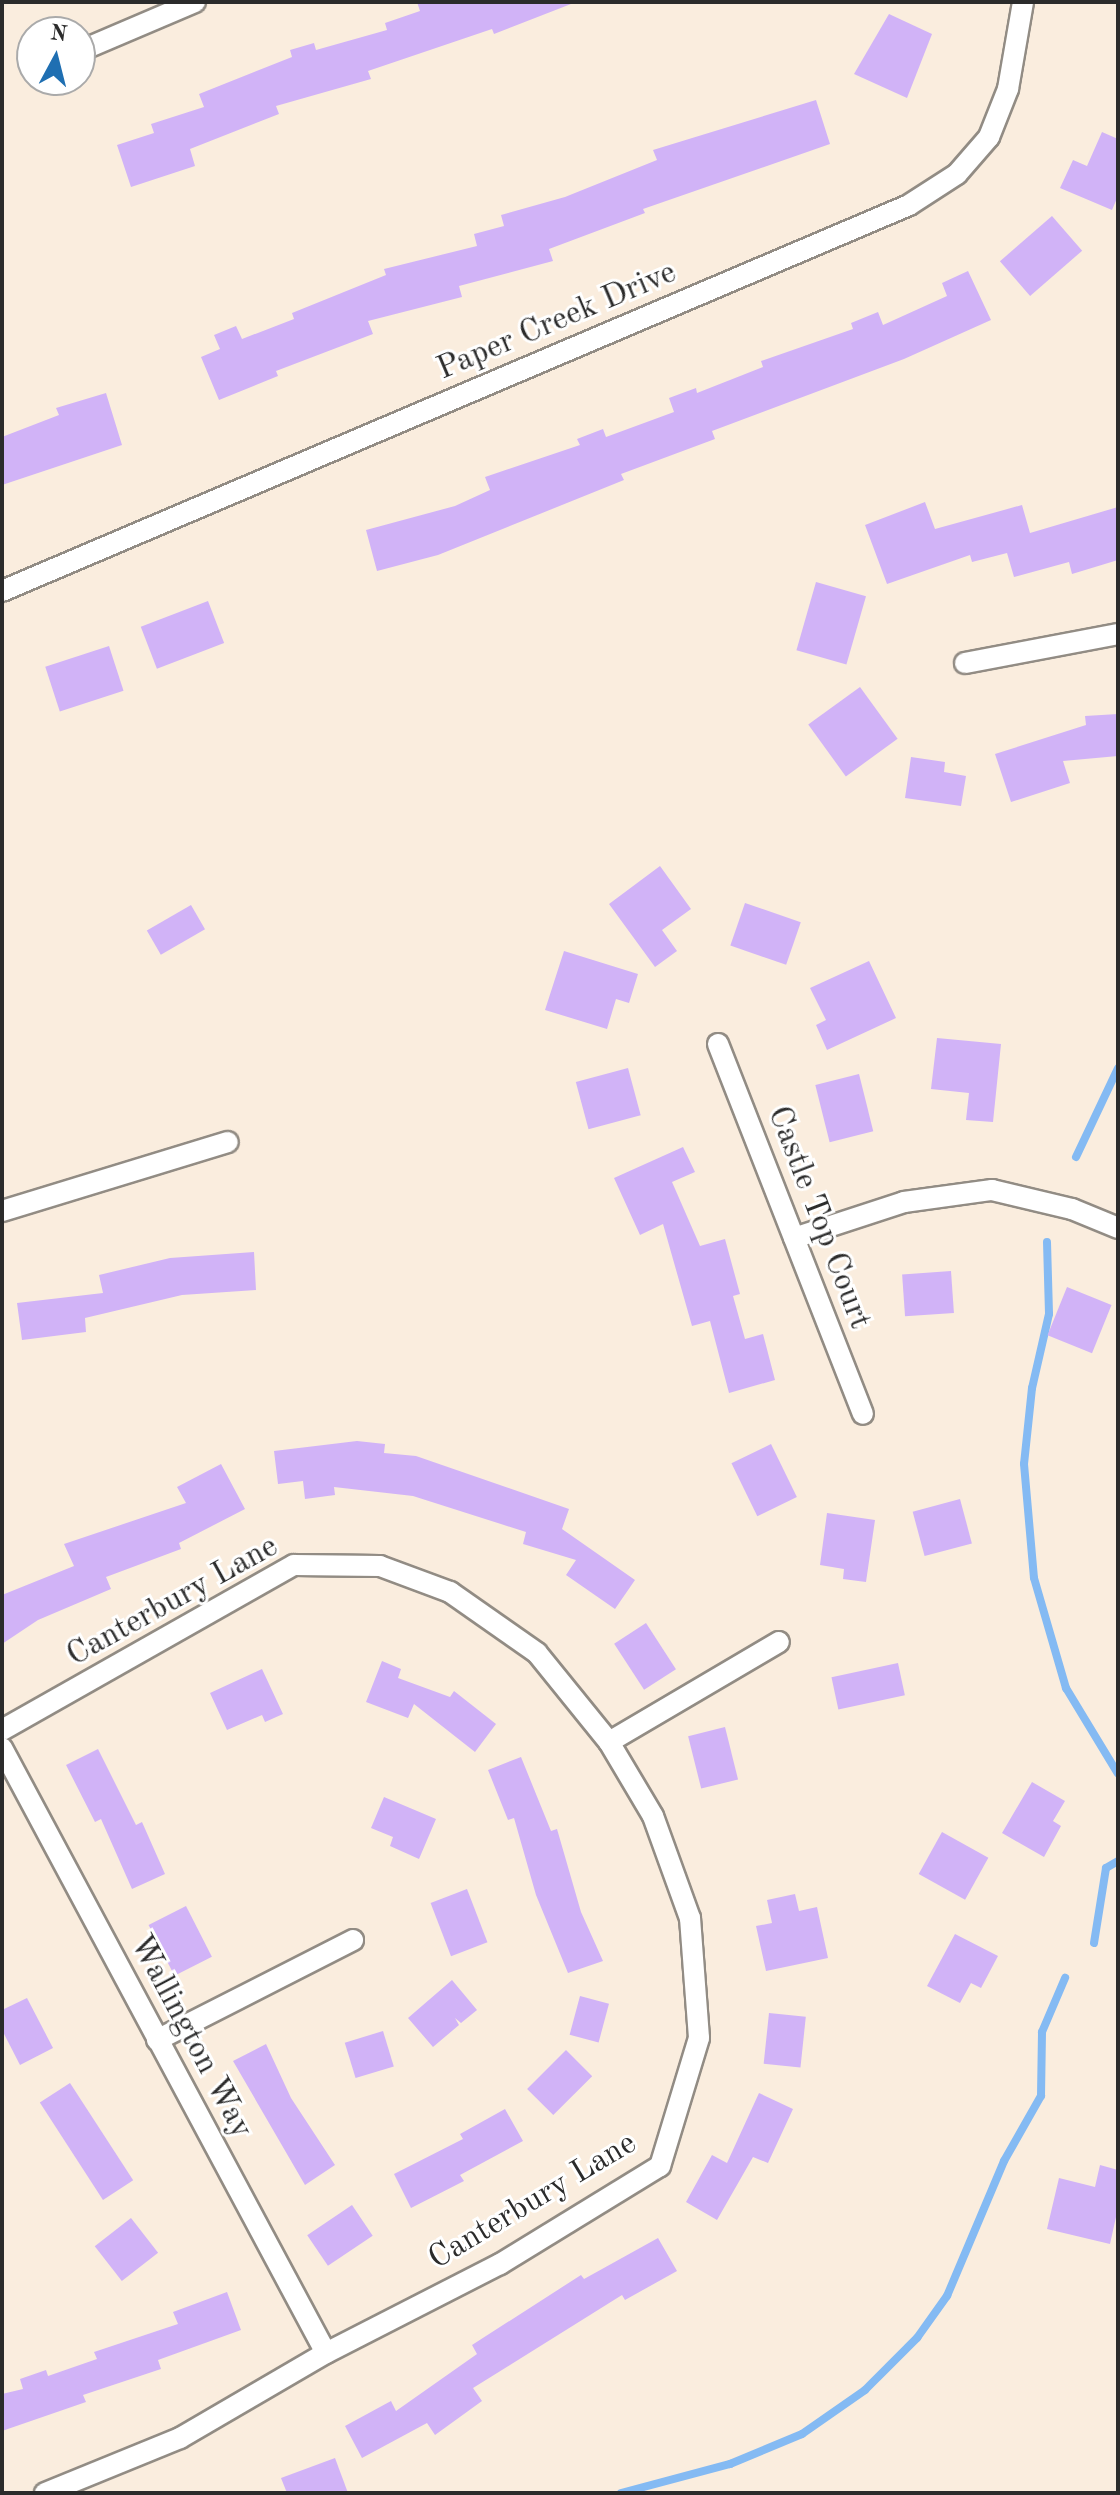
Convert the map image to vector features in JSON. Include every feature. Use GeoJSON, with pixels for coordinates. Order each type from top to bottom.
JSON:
{"type":"FeatureCollection","features":[{"type":"Feature","properties":{"kind":"street"},"geometry":{"type":"LineString","coordinates":[[96,44],[195,2]]}},
{"type":"Feature","properties":{"kind":"street","name":"Paper Creek Drive"},"geometry":{"type":"LineString","coordinates":[[2,591],[909,205],[957,174],[989,137],[1008,89],[1023,2]]}},
{"type":"Feature","properties":{"kind":"street"},"geometry":{"type":"LineString","coordinates":[[965,663],[1118,634]]}},
{"type":"Feature","properties":{"kind":"street","name":"Castle Top Court"},"geometry":{"type":"LineString","coordinates":[[718,1044],[863,1414]]}},
{"type":"Feature","properties":{"kind":"street"},"geometry":{"type":"LineString","coordinates":[[2,1211],[228,1142]]}},
{"type":"Feature","properties":{"kind":"street"},"geometry":{"type":"LineString","coordinates":[[794,1238],[904,1202],[992,1190],[1072,1209],[1118,1228]]}},
{"type":"Feature","properties":{"kind":"street","name":"Canterbury Lane"},"geometry":{"type":"LineString","coordinates":[[2,1730],[294,1565],[366,1566],[450,1592],[537,1653],[609,1742],[653,1816],[690,1918],[699,2038],[660,2166],[500,2264],[326,2353],[180,2438],[45,2493]]}},
{"type":"Feature","properties":{"kind":"street"},"geometry":{"type":"LineString","coordinates":[[609,1742],[779,1642]]}},
{"type":"Feature","properties":{"kind":"street","name":"Wallington Way"},"geometry":{"type":"LineString","coordinates":[[2,1748],[326,2353]]}},
{"type":"Feature","properties":{"kind":"street"},"geometry":{"type":"LineString","coordinates":[[157,2040],[353,1940]]}},
{"type":"Feature","properties":{"kind":"building"},"geometry":{"type":"Polygon","coordinates":[[[417,2],[571,4],[494,34],[492,29],[368,71],[371,79],[276,106],[279,114],[190,149],[195,166],[131,187],[117,145],[154,133],[151,124],[204,107],[199,94],[292,57],[290,50],[314,43],[316,50],[387,30],[385,23],[420,11],[417,2]]]}},
{"type":"Feature","properties":{"kind":"building"},"geometry":{"type":"Polygon","coordinates":[[[889,14],[932,34],[907,98],[854,74],[889,14]]]}},
{"type":"Feature","properties":{"kind":"building"},"geometry":{"type":"Polygon","coordinates":[[[816,100],[830,144],[643,209],[645,213],[549,249],[553,261],[459,286],[462,297],[368,321],[373,334],[276,371],[278,376],[219,400],[201,357],[220,349],[214,335],[236,326],[242,339],[294,319],[292,313],[386,275],[384,269],[477,246],[474,234],[504,226],[501,215],[565,197],[657,160],[653,150],[816,100]]]}},
{"type":"Feature","properties":{"kind":"building"},"geometry":{"type":"Polygon","coordinates":[[[1102,132],[1118,139],[1118,196],[1112,210],[1060,188],[1073,160],[1087,166],[1102,132]]]}},
{"type":"Feature","properties":{"kind":"building"},"geometry":{"type":"Polygon","coordinates":[[[1052,216],[1082,251],[1030,296],[1000,261],[1052,216]]]}},
{"type":"Feature","properties":{"kind":"building"},"geometry":{"type":"Polygon","coordinates":[[[968,271],[991,320],[904,359],[712,431],[715,439],[621,474],[624,480],[438,555],[377,571],[366,530],[455,506],[490,490],[485,477],[580,445],[577,439],[603,429],[606,437],[674,412],[669,398],[696,388],[697,393],[763,367],[761,361],[853,329],[851,323],[878,312],[883,325],[947,296],[942,283],[968,271]]]}},
{"type":"Feature","properties":{"kind":"building"},"geometry":{"type":"Polygon","coordinates":[[[106,393],[122,445],[2,485],[2,437],[59,415],[56,408],[106,393]]]}},
{"type":"Feature","properties":{"kind":"building"},"geometry":{"type":"Polygon","coordinates":[[[925,502],[935,529],[1022,505],[1030,533],[1118,507],[1118,560],[1072,574],[1069,562],[1014,577],[1007,553],[972,562],[970,555],[887,584],[865,525],[925,502]]]}},
{"type":"Feature","properties":{"kind":"building"},"geometry":{"type":"Polygon","coordinates":[[[816,582],[866,596],[846,665],[796,650],[816,582]]]}},
{"type":"Feature","properties":{"kind":"building"},"geometry":{"type":"Polygon","coordinates":[[[208,601],[224,643],[157,669],[141,627],[208,601]]]}},
{"type":"Feature","properties":{"kind":"building"},"geometry":{"type":"Polygon","coordinates":[[[109,646],[124,691],[60,711],[45,667],[109,646]]]}},
{"type":"Feature","properties":{"kind":"building"},"geometry":{"type":"Polygon","coordinates":[[[860,687],[898,739],[846,776],[808,725],[860,687]]]}},
{"type":"Feature","properties":{"kind":"building"},"geometry":{"type":"Polygon","coordinates":[[[1118,714],[1118,756],[1063,761],[1070,783],[1011,802],[995,754],[1086,725],[1085,716],[1118,714]]]}},
{"type":"Feature","properties":{"kind":"building"},"geometry":{"type":"Polygon","coordinates":[[[911,757],[945,762],[944,772],[966,776],[961,806],[905,798],[911,757]]]}},
{"type":"Feature","properties":{"kind":"building"},"geometry":{"type":"Polygon","coordinates":[[[660,866],[691,909],[662,930],[677,951],[655,967],[609,904],[660,866]]]}},
{"type":"Feature","properties":{"kind":"building"},"geometry":{"type":"Polygon","coordinates":[[[745,903],[801,922],[786,965],[730,946],[745,903]]]}},
{"type":"Feature","properties":{"kind":"building"},"geometry":{"type":"Polygon","coordinates":[[[191,905],[205,929],[161,955],[147,930],[191,905]]]}},
{"type":"Feature","properties":{"kind":"building"},"geometry":{"type":"Polygon","coordinates":[[[564,951],[638,974],[629,1003],[616,999],[607,1029],[545,1010],[564,951]]]}},
{"type":"Feature","properties":{"kind":"building"},"geometry":{"type":"Polygon","coordinates":[[[869,961],[896,1018],[827,1050],[816,1025],[826,1020],[810,988],[869,961]]]}},
{"type":"Feature","properties":{"kind":"building"},"geometry":{"type":"Polygon","coordinates":[[[937,1038],[1001,1044],[993,1122],[966,1120],[969,1093],[931,1089],[937,1038]]]}},
{"type":"Feature","properties":{"kind":"building"},"geometry":{"type":"Polygon","coordinates":[[[628,1068],[641,1115],[589,1129],[576,1082],[628,1068]]]}},
{"type":"Feature","properties":{"kind":"building"},"geometry":{"type":"Polygon","coordinates":[[[859,1074],[873,1131],[830,1142],[815,1085],[859,1074]]]}},
{"type":"Feature","properties":{"kind":"building"},"geometry":{"type":"Polygon","coordinates":[[[683,1147],[695,1172],[672,1182],[700,1246],[725,1239],[740,1294],[733,1296],[745,1339],[763,1334],[775,1380],[729,1393],[710,1321],[692,1326],[663,1224],[640,1235],[614,1178],[683,1147]]]}},
{"type":"Feature","properties":{"kind":"building"},"geometry":{"type":"Polygon","coordinates":[[[254,1252],[256,1290],[182,1295],[85,1318],[86,1332],[22,1340],[17,1303],[103,1293],[99,1275],[170,1258],[254,1252]]]}},
{"type":"Feature","properties":{"kind":"building"},"geometry":{"type":"Polygon","coordinates":[[[951,1271],[954,1313],[905,1316],[902,1274],[951,1271]]]}},
{"type":"Feature","properties":{"kind":"building"},"geometry":{"type":"Polygon","coordinates":[[[1067,1287],[1112,1305],[1092,1353],[1048,1335],[1067,1287]]]}},
{"type":"Feature","properties":{"kind":"building"},"geometry":{"type":"Polygon","coordinates":[[[357,1441],[385,1444],[384,1453],[416,1456],[569,1509],[562,1529],[635,1580],[615,1609],[566,1575],[576,1560],[523,1544],[526,1532],[413,1496],[334,1487],[335,1495],[305,1499],[303,1481],[278,1484],[274,1451],[357,1441]]]}},
{"type":"Feature","properties":{"kind":"building"},"geometry":{"type":"Polygon","coordinates":[[[771,1444],[797,1497],[757,1516],[731,1463],[771,1444]]]}},
{"type":"Feature","properties":{"kind":"building"},"geometry":{"type":"Polygon","coordinates":[[[221,1464],[245,1509],[179,1543],[181,1549],[106,1577],[111,1589],[38,1620],[2,1644],[2,1595],[74,1566],[64,1544],[186,1503],[177,1487],[221,1464]]]}},
{"type":"Feature","properties":{"kind":"building"},"geometry":{"type":"Polygon","coordinates":[[[960,1499],[972,1543],[925,1556],[913,1512],[960,1499]]]}},
{"type":"Feature","properties":{"kind":"building"},"geometry":{"type":"Polygon","coordinates":[[[827,1513],[875,1520],[866,1582],[843,1579],[844,1569],[820,1565],[827,1513]]]}},
{"type":"Feature","properties":{"kind":"building"},"geometry":{"type":"Polygon","coordinates":[[[646,1623],[676,1669],[644,1690],[614,1644],[646,1623]]]}},
{"type":"Feature","properties":{"kind":"building"},"geometry":{"type":"Polygon","coordinates":[[[382,1661],[401,1669],[398,1678],[450,1697],[454,1691],[496,1724],[475,1752],[414,1704],[408,1718],[366,1702],[382,1661]]]}},
{"type":"Feature","properties":{"kind":"building"},"geometry":{"type":"Polygon","coordinates":[[[898,1663],[905,1695],[838,1709],[831,1677],[898,1663]]]}},
{"type":"Feature","properties":{"kind":"building"},"geometry":{"type":"Polygon","coordinates":[[[262,1669],[283,1714],[265,1722],[262,1715],[227,1730],[210,1693],[262,1669]]]}},
{"type":"Feature","properties":{"kind":"building"},"geometry":{"type":"Polygon","coordinates":[[[725,1727],[738,1779],[701,1789],[688,1736],[725,1727]]]}},
{"type":"Feature","properties":{"kind":"building"},"geometry":{"type":"Polygon","coordinates":[[[98,1749],[136,1825],[142,1822],[165,1874],[132,1889],[101,1819],[95,1822],[66,1765],[98,1749]]]}},
{"type":"Feature","properties":{"kind":"building"},"geometry":{"type":"Polygon","coordinates":[[[521,1757],[551,1831],[557,1829],[581,1912],[603,1961],[568,1973],[536,1895],[514,1818],[508,1820],[488,1770],[521,1757]]]}},
{"type":"Feature","properties":{"kind":"building"},"geometry":{"type":"Polygon","coordinates":[[[1032,1782],[1065,1801],[1053,1821],[1061,1826],[1044,1857],[1002,1833],[1032,1782]]]}},
{"type":"Feature","properties":{"kind":"building"},"geometry":{"type":"Polygon","coordinates":[[[384,1797],[436,1819],[419,1859],[390,1846],[393,1837],[371,1828],[384,1797]]]}},
{"type":"Feature","properties":{"kind":"building"},"geometry":{"type":"Polygon","coordinates":[[[942,1832],[988,1858],[965,1900],[919,1874],[942,1832]]]}},
{"type":"Feature","properties":{"kind":"building"},"geometry":{"type":"Polygon","coordinates":[[[467,1889],[487,1942],[451,1956],[431,1903],[467,1889]]]}},
{"type":"Feature","properties":{"kind":"building"},"geometry":{"type":"Polygon","coordinates":[[[795,1894],[799,1911],[817,1907],[828,1958],[766,1971],[756,1926],[772,1923],[767,1900],[795,1894]]]}},
{"type":"Feature","properties":{"kind":"building"},"geometry":{"type":"Polygon","coordinates":[[[186,1906],[212,1957],[174,1976],[149,1925],[186,1906]]]}},
{"type":"Feature","properties":{"kind":"building"},"geometry":{"type":"Polygon","coordinates":[[[955,1934],[998,1956],[981,1988],[971,1983],[960,2003],[927,1986],[955,1934]]]}},
{"type":"Feature","properties":{"kind":"building"},"geometry":{"type":"Polygon","coordinates":[[[452,1980],[477,2010],[461,2023],[455,2018],[459,2025],[433,2047],[408,2018],[452,1980]]]}},
{"type":"Feature","properties":{"kind":"building"},"geometry":{"type":"Polygon","coordinates":[[[580,1996],[609,2004],[599,2042],[570,2035],[580,1996]]]}},
{"type":"Feature","properties":{"kind":"building"},"geometry":{"type":"Polygon","coordinates":[[[27,1998],[53,2048],[20,2065],[2,2030],[2,2010],[27,1998]]]}},
{"type":"Feature","properties":{"kind":"building"},"geometry":{"type":"Polygon","coordinates":[[[769,2013],[806,2017],[800,2068],[764,2064],[769,2013]]]}},
{"type":"Feature","properties":{"kind":"building"},"geometry":{"type":"Polygon","coordinates":[[[383,2031],[394,2066],[356,2078],[345,2043],[383,2031]]]}},
{"type":"Feature","properties":{"kind":"building"},"geometry":{"type":"Polygon","coordinates":[[[266,2044],[291,2098],[335,2165],[305,2185],[233,2061],[266,2044]]]}},
{"type":"Feature","properties":{"kind":"building"},"geometry":{"type":"Polygon","coordinates":[[[566,2050],[592,2076],[553,2115],[527,2089],[566,2050]]]}},
{"type":"Feature","properties":{"kind":"building"},"geometry":{"type":"Polygon","coordinates":[[[70,2083],[133,2180],[103,2200],[40,2103],[70,2083]]]}},
{"type":"Feature","properties":{"kind":"building"},"geometry":{"type":"Polygon","coordinates":[[[759,2093],[793,2109],[768,2163],[753,2157],[717,2220],[686,2202],[712,2155],[727,2163],[759,2093]]]}},
{"type":"Feature","properties":{"kind":"building"},"geometry":{"type":"Polygon","coordinates":[[[505,2109],[523,2141],[460,2175],[464,2181],[411,2208],[394,2174],[463,2139],[460,2134],[505,2109]]]}},
{"type":"Feature","properties":{"kind":"building"},"geometry":{"type":"Polygon","coordinates":[[[1100,2165],[1118,2170],[1118,2208],[1110,2244],[1047,2229],[1059,2178],[1095,2187],[1100,2165]]]}},
{"type":"Feature","properties":{"kind":"building"},"geometry":{"type":"Polygon","coordinates":[[[352,2205],[373,2236],[328,2266],[307,2235],[352,2205]]]}},
{"type":"Feature","properties":{"kind":"building"},"geometry":{"type":"Polygon","coordinates":[[[131,2218],[158,2253],[122,2281],[95,2246],[131,2218]]]}},
{"type":"Feature","properties":{"kind":"building"},"geometry":{"type":"Polygon","coordinates":[[[658,2238],[677,2271],[625,2300],[622,2295],[473,2388],[482,2401],[435,2435],[427,2423],[362,2458],[345,2426],[391,2401],[396,2411],[477,2354],[472,2345],[581,2275],[584,2279],[658,2238]]]}},
{"type":"Feature","properties":{"kind":"building"},"geometry":{"type":"Polygon","coordinates":[[[227,2292],[241,2330],[158,2360],[161,2369],[83,2395],[86,2402],[2,2431],[2,2394],[23,2389],[20,2379],[46,2370],[48,2376],[97,2359],[94,2352],[178,2324],[173,2312],[227,2292]]]}},
{"type":"Feature","properties":{"kind":"building"},"geometry":{"type":"Polygon","coordinates":[[[335,2458],[348,2493],[287,2493],[281,2478],[335,2458]]]}},
{"type":"Feature","properties":{"kind":"waterway"},"geometry":{"type":"LineString","coordinates":[[1076,1157],[1118,1068]]}},
{"type":"Feature","properties":{"kind":"waterway"},"geometry":{"type":"LineString","coordinates":[[1047,1242],[1049,1314],[1032,1388],[1024,1464],[1034,1578],[1066,1688],[1118,1774]]}},
{"type":"Feature","properties":{"kind":"waterway"},"geometry":{"type":"LineString","coordinates":[[1094,1943],[1106,1868],[1118,1861]]}},
{"type":"Feature","properties":{"kind":"waterway"},"geometry":{"type":"LineString","coordinates":[[621,2493],[730,2464],[802,2434],[865,2390],[917,2338],[947,2296],[1004,2161],[1041,2096],[1042,2032],[1065,1978]]}}]}
